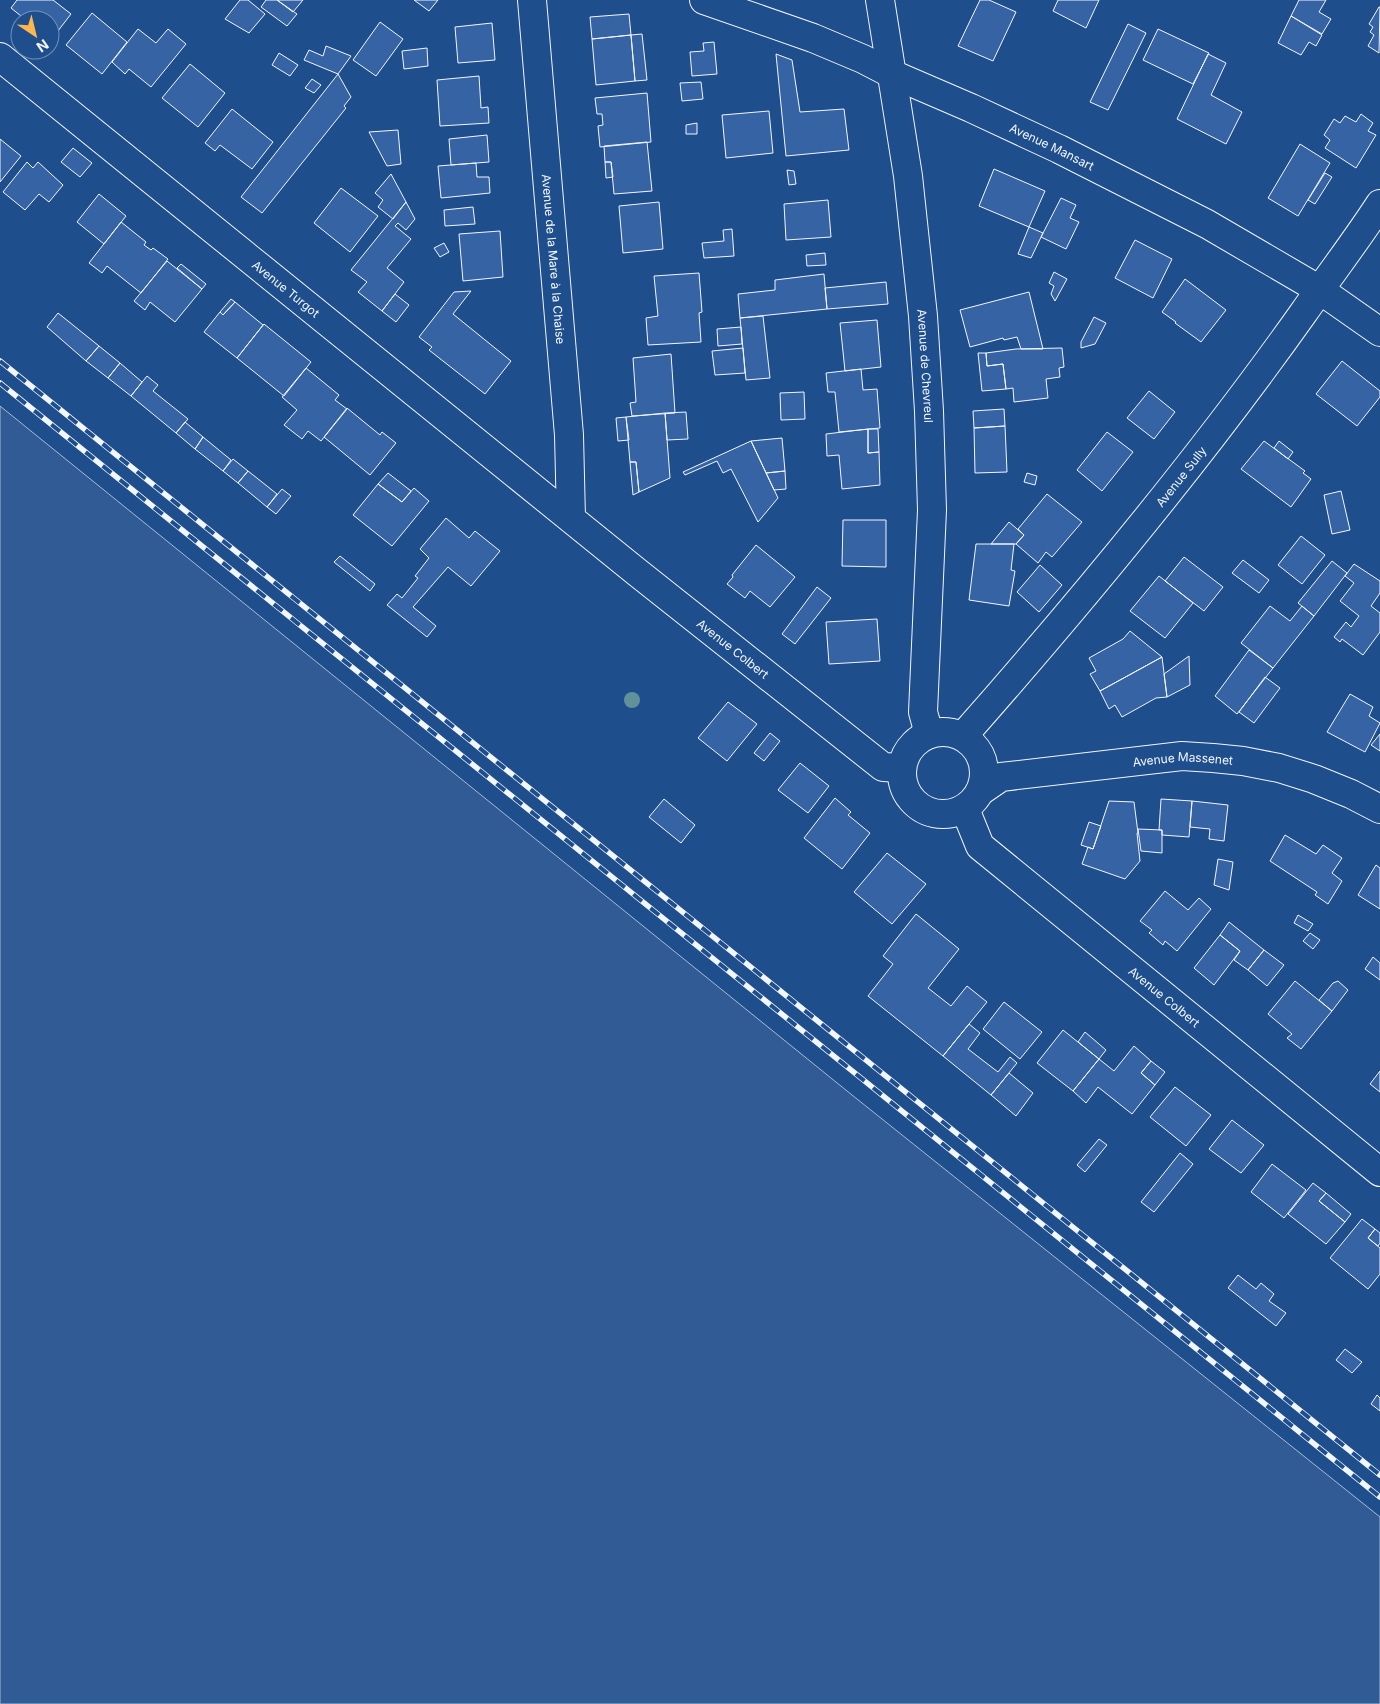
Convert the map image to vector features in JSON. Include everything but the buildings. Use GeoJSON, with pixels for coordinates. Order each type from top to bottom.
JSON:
{"type":"FeatureCollection","features":[{"type":"Feature","properties":{"kind":"street","name":"Avenue de la Mare à la Chaise"},"geometry":{"type":"LineString","coordinates":[[532,0],[569,435],[571,518]]}},
{"type":"Feature","properties":{"kind":"street","name":"Avenue Mansart"},"geometry":{"type":"LineString","coordinates":[[704,0],[812,38],[1059,149],[1207,224],[1320,290],[1380,332]]}},
{"type":"Feature","properties":{"kind":"street","name":"Avenue de Chevreul"},"geometry":{"type":"LineString","coordinates":[[880,0],[908,176],[924,316],[930,411],[932,510],[923,712],[930,734]]}},
{"type":"Feature","properties":{"kind":"street","name":"Avenue Turgot"},"geometry":{"type":"LineString","coordinates":[[0,57],[571,518]]}},
{"type":"Feature","properties":{"kind":"street","name":"Avenue Sully"},"geometry":{"type":"LineString","coordinates":[[963,736],[1089,592],[1197,457],[1354,244],[1380,204]]}},
{"type":"Feature","properties":{"kind":"street","name":"Avenue Colbert"},"geometry":{"type":"LineString","coordinates":[[571,518],[883,767],[902,768]]}},
{"type":"Feature","properties":{"kind":"street"},"geometry":{"type":"LineString","coordinates":[[941,731],[963,736],[973,744],[980,754],[985,778],[973,799],[953,813],[939,814],[927,811],[916,804],[907,794],[902,781],[902,768],[905,757],[919,739],[930,734],[941,731]]}},
{"type":"Feature","properties":{"kind":"street","name":"Avenue Massenet"},"geometry":{"type":"LineString","coordinates":[[973,799],[1000,777],[1182,756],[1243,761],[1280,768],[1351,794],[1380,809]]}},
{"type":"Feature","properties":{"kind":"street","name":"Avenue Colbert"},"geometry":{"type":"LineString","coordinates":[[973,799],[980,846],[1380,1172]]}},
{"type":"Feature","properties":{"kind":"shaded area"},"geometry":{"type":"Polygon","coordinates":[[[0,406],[852,1095],[1380,1517],[1380,1704],[0,1704],[0,406]]]}},
{"type":"Feature","properties":{"kind":"railway"},"geometry":{"type":"LineString","coordinates":[[0,361],[1380,1475]]}},
{"type":"Feature","properties":{"kind":"railway"},"geometry":{"type":"LineString","coordinates":[[0,383],[1380,1497]]}}]}
